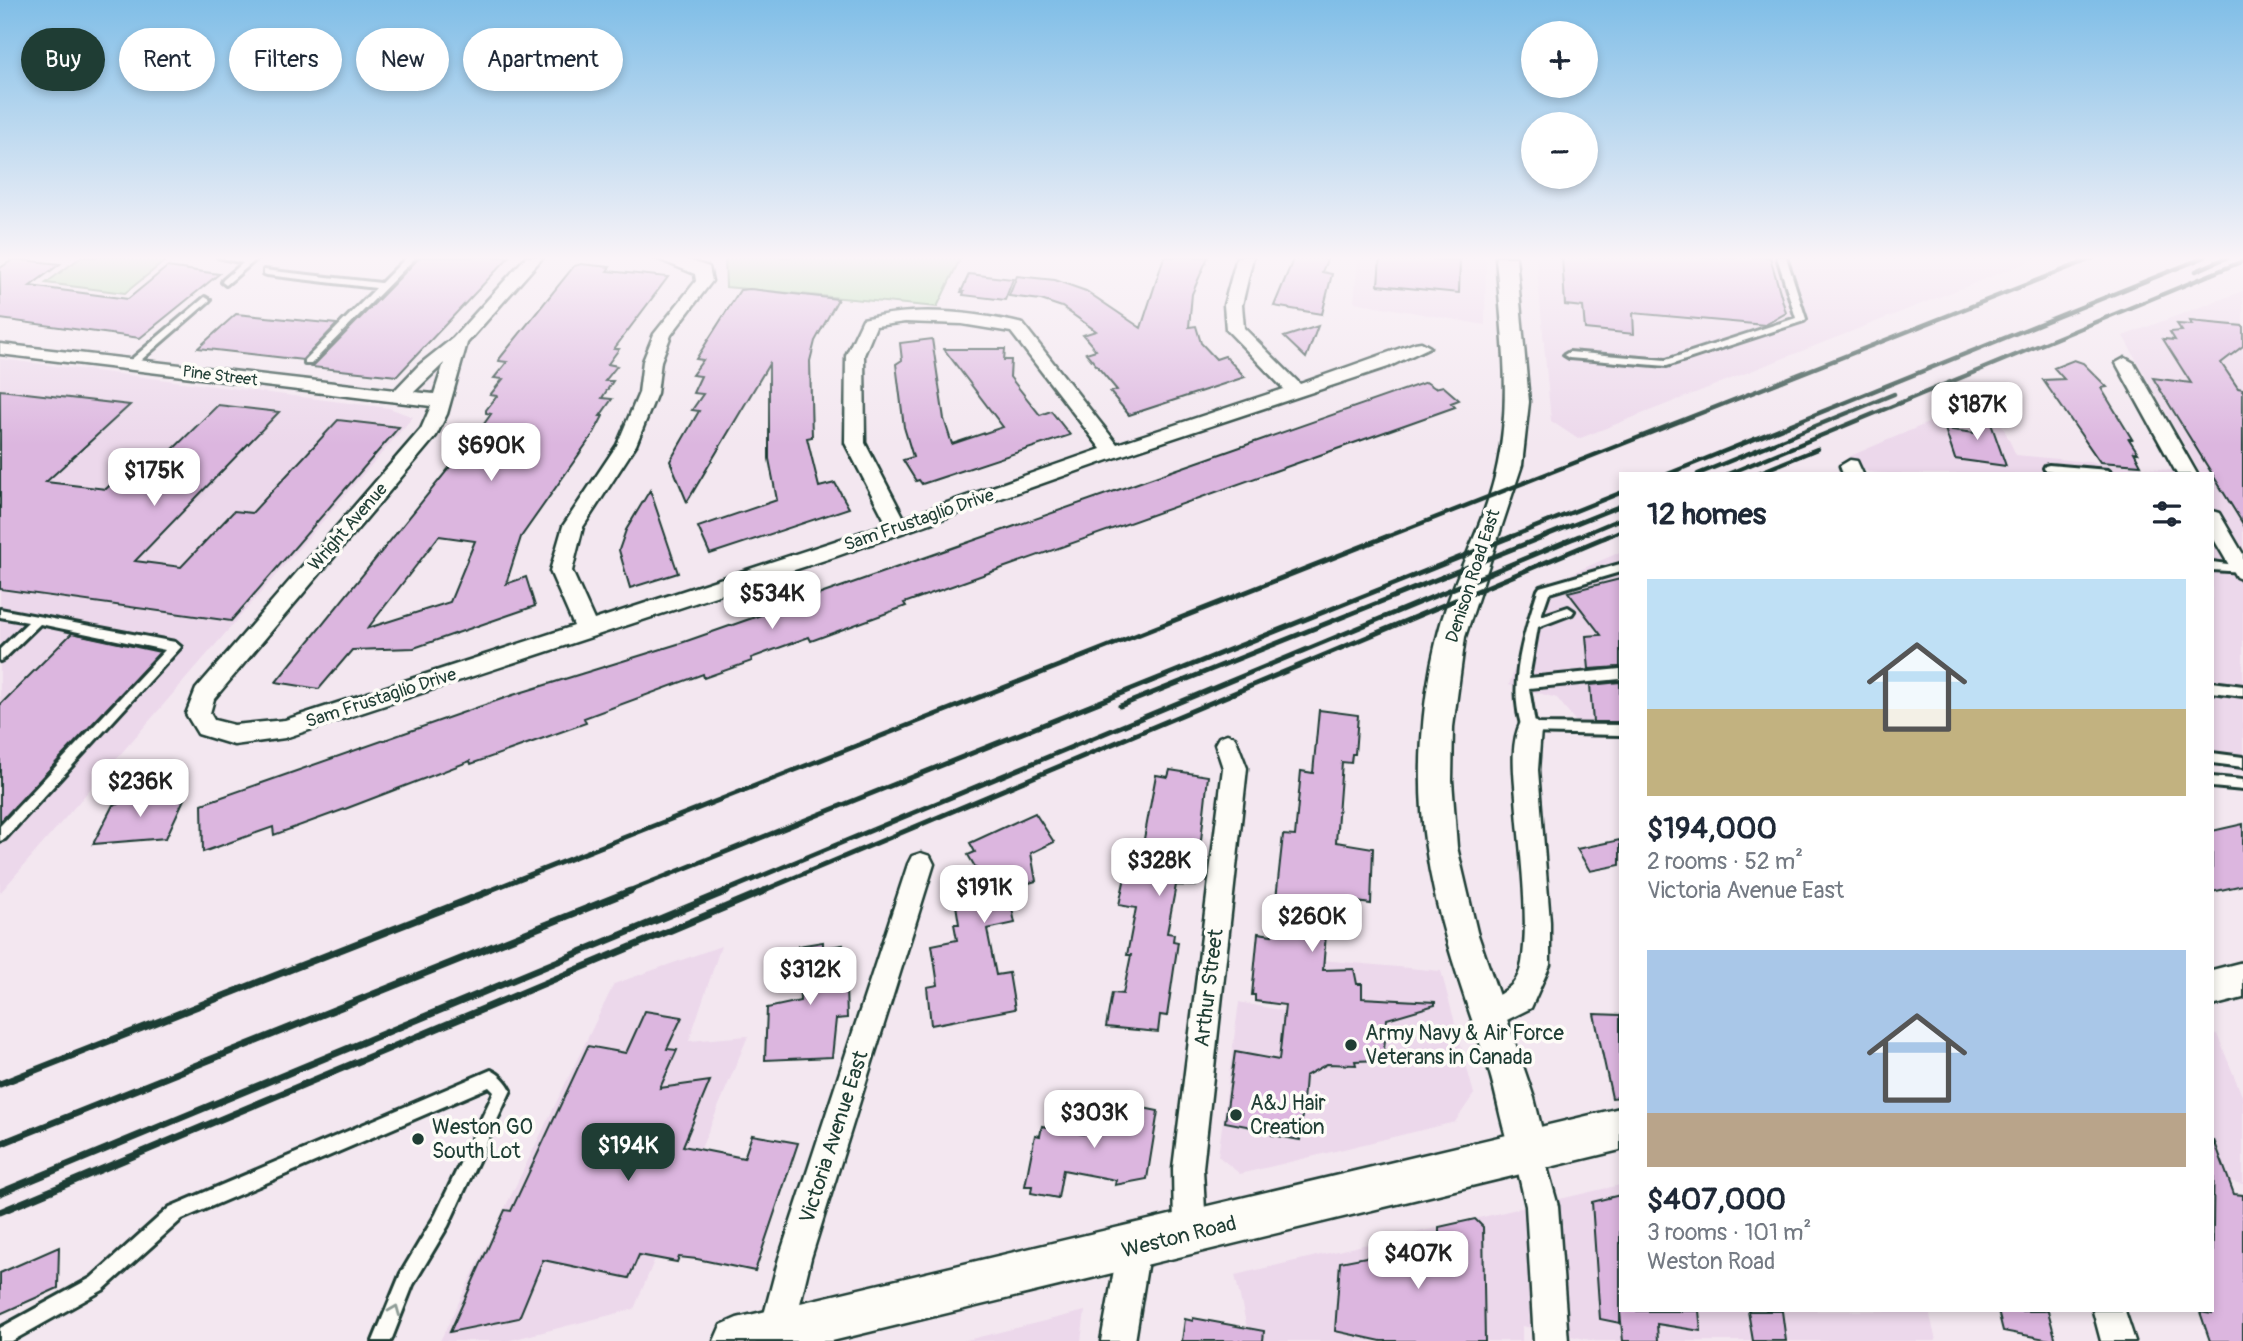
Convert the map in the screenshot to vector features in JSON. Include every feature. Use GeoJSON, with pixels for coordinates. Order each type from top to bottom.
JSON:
{"type":"FeatureCollection","features":[{"type":"Feature","properties":{"kind":"main road"},"geometry":{"type":"LineString","coordinates":[[2214,987],[2243,980]]}},
{"type":"Feature","properties":{"kind":"main road","name":"Weston Road"},"geometry":{"type":"LineString","coordinates":[[762,1338],[1619,1129]]}},
{"type":"Feature","properties":{"kind":"street","name":"Wright Avenue"},"geometry":{"type":"LineString","coordinates":[[398,397],[425,369],[459,342],[479,320]]}},
{"type":"Feature","properties":{"kind":"street"},"geometry":{"type":"LineString","coordinates":[[587,630],[561,571],[573,526],[626,445],[648,393],[652,361],[663,334],[674,320]]}},
{"type":"Feature","properties":{"kind":"street"},"geometry":{"type":"LineString","coordinates":[[881,320],[869,323],[855,355],[855,443],[899,527]]}},
{"type":"Feature","properties":{"kind":"street"},"geometry":{"type":"LineString","coordinates":[[952,320],[1017,328],[1113,452]]}},
{"type":"Feature","properties":{"kind":"street"},"geometry":{"type":"LineString","coordinates":[[1234,320],[1235,329],[1296,391]]}},
{"type":"Feature","properties":{"kind":"street","name":"Denison Road East"},"geometry":{"type":"LineString","coordinates":[[1511,320],[1518,402],[1511,452],[1451,638],[1438,727],[1441,846],[1460,932],[1516,1098],[1528,1150]]}},
{"type":"Feature","properties":{"kind":"street","name":"Wright Avenue"},"geometry":{"type":"LineString","coordinates":[[204,695],[429,432],[459,342]]}},
{"type":"Feature","properties":{"kind":"street","name":"Sam Frustaglio Drive"},"geometry":{"type":"LineString","coordinates":[[204,695],[198,713],[206,727],[234,735],[285,729],[899,527],[1113,452],[1382,363],[1422,346]]}},
{"type":"Feature","properties":{"kind":"street","name":"Pine Street"},"geometry":{"type":"LineString","coordinates":[[0,349],[441,401]]}},
{"type":"Feature","properties":{"kind":"street"},"geometry":{"type":"LineString","coordinates":[[2125,363],[2186,472]]}},
{"type":"Feature","properties":{"kind":"street"},"geometry":{"type":"LineString","coordinates":[[2214,521],[2242,570]]}},
{"type":"Feature","properties":{"kind":"street"},"geometry":{"type":"LineString","coordinates":[[1489,1016],[1521,999],[1536,965],[1537,922],[1527,770],[1529,729]]}},
{"type":"Feature","properties":{"kind":"street","name":"Arthur Street"},"geometry":{"type":"LineString","coordinates":[[1190,1234],[1188,1168],[1235,768],[1227,744]]}},
{"type":"Feature","properties":{"kind":"street","name":"Victoria Avenue East"},"geometry":{"type":"LineString","coordinates":[[762,1338],[795,1258],[921,864]]}},
{"type":"Feature","properties":{"kind":"street"},"geometry":{"type":"LineString","coordinates":[[1528,1150],[1542,1206],[1551,1341]]}},
{"type":"Feature","properties":{"kind":"street"},"geometry":{"type":"LineString","coordinates":[[1118,1341],[1134,1248]]}},
{"type":"Feature","properties":{"kind":"street"},"geometry":{"type":"LineString","coordinates":[[2109,1312],[2118,1341]]}},
{"type":"Feature","properties":{"kind":"lane"},"geometry":{"type":"LineString","coordinates":[[130,365],[182,320]]}},
{"type":"Feature","properties":{"kind":"lane"},"geometry":{"type":"LineString","coordinates":[[308,362],[350,320]]}},
{"type":"Feature","properties":{"kind":"lane"},"geometry":{"type":"LineString","coordinates":[[1569,355],[1667,363],[1799,320]]}},
{"type":"Feature","properties":{"kind":"lane"},"geometry":{"type":"LineString","coordinates":[[2049,468],[2088,472]]}},
{"type":"Feature","properties":{"kind":"lane"},"geometry":{"type":"LineString","coordinates":[[2214,566],[2242,570]]}},
{"type":"Feature","properties":{"kind":"lane"},"geometry":{"type":"LineString","coordinates":[[1619,568],[1545,590],[1533,624],[1522,684],[1529,729],[1619,730]]}},
{"type":"Feature","properties":{"kind":"lane"},"geometry":{"type":"LineString","coordinates":[[1533,624],[1568,611]]}},
{"type":"Feature","properties":{"kind":"lane"},"geometry":{"type":"LineString","coordinates":[[0,613],[175,647],[0,835]]}},
{"type":"Feature","properties":{"kind":"lane"},"geometry":{"type":"LineString","coordinates":[[0,656],[38,619]]}},
{"type":"Feature","properties":{"kind":"lane"},"geometry":{"type":"LineString","coordinates":[[1522,684],[1619,674]]}},
{"type":"Feature","properties":{"kind":"lane"},"geometry":{"type":"LineString","coordinates":[[2214,687],[2243,691]]}},
{"type":"Feature","properties":{"kind":"lane"},"geometry":{"type":"LineString","coordinates":[[2214,758],[2243,762]]}},
{"type":"Feature","properties":{"kind":"lane"},"geometry":{"type":"LineString","coordinates":[[2214,782],[2243,785]]}},
{"type":"Feature","properties":{"kind":"lane"},"geometry":{"type":"LineString","coordinates":[[0,1338],[97,1284],[176,1213],[491,1078],[503,1090],[442,1220],[407,1279],[382,1341]]}},
{"type":"Feature","properties":{"kind":"shaded area"},"geometry":{"type":"Polygon","coordinates":[[[1454,320],[1485,320],[1485,325],[1454,320]]]}},
{"type":"Feature","properties":{"kind":"shaded area"},"geometry":{"type":"Polygon","coordinates":[[[1542,320],[1882,320],[1578,439],[1551,421],[1542,320]]]}},
{"type":"Feature","properties":{"kind":"shaded area"},"geometry":{"type":"Polygon","coordinates":[[[2167,320],[2243,320],[2243,771],[2214,767],[2214,472],[2199,472],[2123,336],[2167,320]]]}},
{"type":"Feature","properties":{"kind":"shaded area"},"geometry":{"type":"Polygon","coordinates":[[[0,359],[389,408],[413,417],[0,893],[0,359]]]}},
{"type":"Feature","properties":{"kind":"shaded area"},"geometry":{"type":"Polygon","coordinates":[[[1989,397],[2016,455],[2190,472],[1868,472],[1848,457],[1989,397]]]}},
{"type":"Feature","properties":{"kind":"shaded area"},"geometry":{"type":"Polygon","coordinates":[[[1619,552],[1619,735],[1589,738],[1557,698],[1509,685],[1542,587],[1619,552]]]}},
{"type":"Feature","properties":{"kind":"shaded area"},"geometry":{"type":"Polygon","coordinates":[[[721,946],[689,1041],[748,1036],[634,1309],[507,1341],[440,1341],[614,984],[721,946]]]}},
{"type":"Feature","properties":{"kind":"shaded area"},"geometry":{"type":"Polygon","coordinates":[[[1321,960],[1441,971],[1474,1094],[1455,1122],[1240,1174],[1218,1156],[1239,1002],[1294,1013],[1321,960]]]}},
{"type":"Feature","properties":{"kind":"shaded area"},"geometry":{"type":"Polygon","coordinates":[[[2217,1034],[2243,1098],[2243,1184],[2214,1178],[2214,1035],[2217,1034]]]}},
{"type":"Feature","properties":{"kind":"shaded area"},"geometry":{"type":"Polygon","coordinates":[[[1619,1185],[1619,1312],[1929,1312],[1936,1341],[1595,1341],[1522,1326],[1522,1341],[1250,1341],[1235,1275],[1619,1185]]]}},
{"type":"Feature","properties":{"kind":"shaded area"},"geometry":{"type":"Polygon","coordinates":[[[1085,1311],[1081,1341],[963,1341],[1085,1311]]]}},
{"type":"Feature","properties":{"kind":"building"},"geometry":{"type":"Polygon","coordinates":[[[4,320],[163,320],[140,338],[4,320]]]}},
{"type":"Feature","properties":{"kind":"building"},"geometry":{"type":"Polygon","coordinates":[[[230,320],[292,320],[337,324],[303,360],[198,348],[230,320]]]}},
{"type":"Feature","properties":{"kind":"building"},"geometry":{"type":"Polygon","coordinates":[[[359,320],[450,320],[397,376],[312,367],[359,320]]]}},
{"type":"Feature","properties":{"kind":"building"},"geometry":{"type":"Polygon","coordinates":[[[531,320],[636,320],[614,349],[619,349],[608,364],[617,366],[605,381],[613,381],[602,398],[612,399],[600,416],[603,416],[594,433],[521,537],[506,584],[526,577],[535,606],[414,648],[352,650],[319,689],[276,682],[491,414],[486,413],[486,410],[497,396],[490,395],[503,379],[494,378],[507,362],[499,361],[531,320]],[[439,536],[368,628],[450,602],[475,541],[439,536]]]}},
{"type":"Feature","properties":{"kind":"building"},"geometry":{"type":"Polygon","coordinates":[[[721,320],[827,320],[815,341],[810,361],[812,437],[807,438],[819,487],[835,483],[849,508],[710,554],[698,527],[777,500],[769,459],[769,364],[687,502],[670,461],[699,411],[692,410],[703,394],[693,393],[701,376],[692,375],[703,360],[696,359],[721,320]]]}},
{"type":"Feature","properties":{"kind":"building"},"geometry":{"type":"Polygon","coordinates":[[[1080,320],[1128,320],[1141,328],[1144,320],[1190,320],[1189,327],[1196,326],[1201,343],[1216,359],[1225,356],[1245,377],[1129,415],[1110,392],[1117,390],[1086,353],[1096,350],[1083,335],[1096,331],[1080,320]]]}},
{"type":"Feature","properties":{"kind":"building"},"geometry":{"type":"Polygon","coordinates":[[[1584,320],[1633,320],[1634,334],[1585,329],[1584,320]]]}},
{"type":"Feature","properties":{"kind":"building"},"geometry":{"type":"Polygon","coordinates":[[[1705,320],[1774,320],[1765,325],[1705,320]]]}},
{"type":"Feature","properties":{"kind":"building"},"geometry":{"type":"Polygon","coordinates":[[[2190,321],[2243,326],[2243,346],[2221,363],[2238,388],[2243,389],[2243,524],[2214,477],[2214,472],[2211,472],[2153,378],[2191,383],[2163,339],[2175,340],[2170,332],[2182,331],[2177,324],[2192,325],[2190,321]]]}},
{"type":"Feature","properties":{"kind":"building"},"geometry":{"type":"Polygon","coordinates":[[[1318,326],[1306,358],[1284,337],[1318,326]]]}},
{"type":"Feature","properties":{"kind":"building"},"geometry":{"type":"Polygon","coordinates":[[[932,339],[944,419],[952,444],[1003,427],[944,349],[1005,349],[1004,360],[1011,360],[1010,377],[1040,415],[1051,411],[1070,435],[922,484],[919,480],[916,481],[903,460],[913,457],[904,427],[896,364],[902,360],[900,343],[932,339]]]}},
{"type":"Feature","properties":{"kind":"building"},"geometry":{"type":"Polygon","coordinates":[[[2074,360],[2083,363],[2107,387],[2101,388],[2132,439],[2129,439],[2138,453],[2134,452],[2141,465],[2100,462],[2043,380],[2064,379],[2054,368],[2074,360]]]}},
{"type":"Feature","properties":{"kind":"building"},"geometry":{"type":"Polygon","coordinates":[[[1426,382],[1435,388],[1443,386],[1459,400],[1451,403],[1455,407],[904,603],[906,606],[811,641],[809,637],[704,678],[703,674],[584,718],[586,723],[471,764],[470,761],[274,835],[273,827],[203,852],[202,804],[513,695],[681,643],[1426,382]]]}},
{"type":"Feature","properties":{"kind":"building"},"geometry":{"type":"Polygon","coordinates":[[[0,390],[130,405],[46,482],[106,489],[133,463],[156,466],[218,405],[279,412],[135,561],[181,567],[234,511],[252,513],[338,420],[399,427],[231,621],[0,589],[0,390]]]}},
{"type":"Feature","properties":{"kind":"building"},"geometry":{"type":"Polygon","coordinates":[[[1968,412],[1988,415],[2006,466],[1955,459],[1945,429],[1975,433],[1968,412]]]}},
{"type":"Feature","properties":{"kind":"building"},"geometry":{"type":"Polygon","coordinates":[[[650,490],[678,573],[630,588],[619,550],[626,530],[650,490]]]}},
{"type":"Feature","properties":{"kind":"building"},"geometry":{"type":"Polygon","coordinates":[[[1619,579],[1619,667],[1589,669],[1586,636],[1601,635],[1568,592],[1619,579]]]}},
{"type":"Feature","properties":{"kind":"building"},"geometry":{"type":"Polygon","coordinates":[[[72,633],[160,652],[0,822],[0,705],[72,633]]]}},
{"type":"Feature","properties":{"kind":"building"},"geometry":{"type":"Polygon","coordinates":[[[1619,682],[1619,722],[1593,722],[1590,685],[1619,682]]]}},
{"type":"Feature","properties":{"kind":"building"},"geometry":{"type":"Polygon","coordinates":[[[1319,710],[1358,715],[1355,754],[1352,754],[1351,763],[1342,762],[1336,842],[1373,848],[1371,904],[1329,898],[1323,970],[1354,969],[1357,984],[1362,984],[1362,998],[1435,1002],[1435,1005],[1387,1019],[1383,1060],[1355,1061],[1356,1065],[1327,1064],[1305,1076],[1300,1140],[1272,1135],[1273,1131],[1225,1122],[1235,1052],[1279,1060],[1285,1005],[1255,1001],[1255,995],[1252,995],[1258,933],[1272,935],[1283,835],[1295,836],[1301,771],[1313,773],[1319,710]]]}},
{"type":"Feature","properties":{"kind":"building"},"geometry":{"type":"Polygon","coordinates":[[[1170,770],[1208,776],[1196,886],[1176,885],[1167,933],[1174,934],[1173,941],[1178,942],[1167,1016],[1160,1015],[1158,1032],[1106,1027],[1112,993],[1123,994],[1131,955],[1127,955],[1136,908],[1119,905],[1130,854],[1141,855],[1156,775],[1168,777],[1170,770]]]}},
{"type":"Feature","properties":{"kind":"building"},"geometry":{"type":"Polygon","coordinates":[[[181,795],[179,797],[185,797],[166,838],[93,844],[113,805],[119,804],[122,799],[181,795]]]}},
{"type":"Feature","properties":{"kind":"building"},"geometry":{"type":"Polygon","coordinates":[[[1035,813],[1054,842],[1031,853],[1036,881],[1008,889],[1015,923],[987,929],[996,975],[1009,973],[1015,1009],[931,1025],[927,987],[938,985],[932,945],[957,940],[954,924],[959,924],[956,905],[967,903],[962,873],[977,870],[968,855],[975,852],[970,843],[1035,813]]]}},
{"type":"Feature","properties":{"kind":"building"},"geometry":{"type":"Polygon","coordinates":[[[2243,824],[2243,885],[2214,892],[2214,831],[2243,824]]]}},
{"type":"Feature","properties":{"kind":"building"},"geometry":{"type":"Polygon","coordinates":[[[1619,840],[1619,865],[1590,871],[1577,849],[1619,840]]]}},
{"type":"Feature","properties":{"kind":"building"},"geometry":{"type":"Polygon","coordinates":[[[823,942],[823,948],[843,945],[845,955],[847,1018],[836,1019],[832,1057],[765,1060],[767,1008],[800,1001],[798,946],[823,942]]]}},
{"type":"Feature","properties":{"kind":"building"},"geometry":{"type":"Polygon","coordinates":[[[645,1011],[682,1017],[667,1049],[677,1050],[660,1088],[710,1081],[683,1146],[744,1158],[752,1135],[798,1143],[755,1271],[697,1259],[679,1257],[677,1262],[639,1255],[629,1278],[543,1260],[519,1318],[450,1332],[505,1210],[511,1211],[588,1046],[626,1053],[645,1011]]]}},
{"type":"Feature","properties":{"kind":"building"},"geometry":{"type":"Polygon","coordinates":[[[1594,1014],[1619,1015],[1619,1097],[1612,1098],[1594,1014]]]}},
{"type":"Feature","properties":{"kind":"building"},"geometry":{"type":"Polygon","coordinates":[[[1128,1105],[1158,1111],[1147,1179],[1115,1185],[1116,1180],[1063,1170],[1058,1198],[1031,1193],[1032,1186],[1025,1186],[1035,1135],[1040,1136],[1042,1126],[1083,1134],[1087,1110],[1126,1117],[1128,1105]]]}},
{"type":"Feature","properties":{"kind":"building"},"geometry":{"type":"Polygon","coordinates":[[[2214,1140],[2234,1194],[2243,1195],[2243,1341],[2210,1341],[2200,1312],[2212,1314],[2214,1140]]]}},
{"type":"Feature","properties":{"kind":"building"},"geometry":{"type":"Polygon","coordinates":[[[1619,1195],[1620,1323],[1600,1319],[1592,1202],[1619,1195]]]}},
{"type":"Feature","properties":{"kind":"building"},"geometry":{"type":"Polygon","coordinates":[[[1475,1219],[1483,1227],[1485,1341],[1381,1341],[1335,1331],[1340,1262],[1439,1243],[1439,1227],[1475,1219]]]}},
{"type":"Feature","properties":{"kind":"building"},"geometry":{"type":"Polygon","coordinates":[[[59,1247],[58,1288],[0,1314],[0,1273],[59,1247]]]}},
{"type":"Feature","properties":{"kind":"building"},"geometry":{"type":"Polygon","coordinates":[[[1620,1312],[1699,1312],[1701,1331],[1657,1324],[1658,1341],[1623,1341],[1620,1312]]]}},
{"type":"Feature","properties":{"kind":"building"},"geometry":{"type":"Polygon","coordinates":[[[1748,1312],[1782,1312],[1786,1341],[1753,1341],[1748,1312]]]}},
{"type":"Feature","properties":{"kind":"building"},"geometry":{"type":"Polygon","coordinates":[[[1998,1312],[2048,1312],[2056,1341],[2003,1331],[1998,1312]]]}},
{"type":"Feature","properties":{"kind":"building"},"geometry":{"type":"Polygon","coordinates":[[[1193,1318],[1264,1331],[1263,1341],[1182,1341],[1185,1319],[1193,1321],[1193,1318]]]}},
{"type":"Feature","properties":{"kind":"railway"},"geometry":{"type":"LineString","coordinates":[[1384,538],[1937,320]]}},
{"type":"Feature","properties":{"kind":"railway"},"geometry":{"type":"LineString","coordinates":[[1673,472],[2050,320]]}},
{"type":"Feature","properties":{"kind":"railway"},"geometry":{"type":"LineString","coordinates":[[1733,472],[2101,320]]}},
{"type":"Feature","properties":{"kind":"railway"},"geometry":{"type":"LineString","coordinates":[[1703,472],[1894,394]]}},
{"type":"Feature","properties":{"kind":"railway"},"geometry":{"type":"LineString","coordinates":[[1761,472],[1817,449]]}},
{"type":"Feature","properties":{"kind":"railway"},"geometry":{"type":"LineString","coordinates":[[1508,538],[1619,493]]}},
{"type":"Feature","properties":{"kind":"railway"},"geometry":{"type":"LineString","coordinates":[[1120,706],[1619,506]]}},
{"type":"Feature","properties":{"kind":"railway"},"geometry":{"type":"LineString","coordinates":[[1575,538],[1619,519]]}},
{"type":"Feature","properties":{"kind":"railway"},"geometry":{"type":"LineString","coordinates":[[1604,538],[1619,531]]}},
{"type":"Feature","properties":{"kind":"railway"},"geometry":{"type":"LineString","coordinates":[[486,892],[1388,536]]}},
{"type":"Feature","properties":{"kind":"railway"},"geometry":{"type":"LineString","coordinates":[[626,892],[1513,536]]}},
{"type":"Feature","properties":{"kind":"railway"},"geometry":{"type":"LineString","coordinates":[[723,892],[1579,536]]}},
{"type":"Feature","properties":{"kind":"railway"},"geometry":{"type":"LineString","coordinates":[[760,892],[1608,536]]}},
{"type":"Feature","properties":{"kind":"railway"},"geometry":{"type":"LineString","coordinates":[[0,1084],[490,891]]}},
{"type":"Feature","properties":{"kind":"railway"},"geometry":{"type":"LineString","coordinates":[[0,1144],[630,891]]}},
{"type":"Feature","properties":{"kind":"railway"},"geometry":{"type":"LineString","coordinates":[[0,1193],[727,891]]}},
{"type":"Feature","properties":{"kind":"railway"},"geometry":{"type":"LineString","coordinates":[[0,1212],[764,891]]}},
{"type":"Feature","properties":{"kind":"place","name":"Army Navy & Air Force Veterans in Canada"},"geometry":{"type":"Point","coordinates":[1351,1045]}},
{"type":"Feature","properties":{"kind":"place","name":"A&J Hair Creation"},"geometry":{"type":"Point","coordinates":[1236,1115]}},
{"type":"Feature","properties":{"kind":"place","name":"Weston GO South Lot"},"geometry":{"type":"Point","coordinates":[418,1139]}}]}
